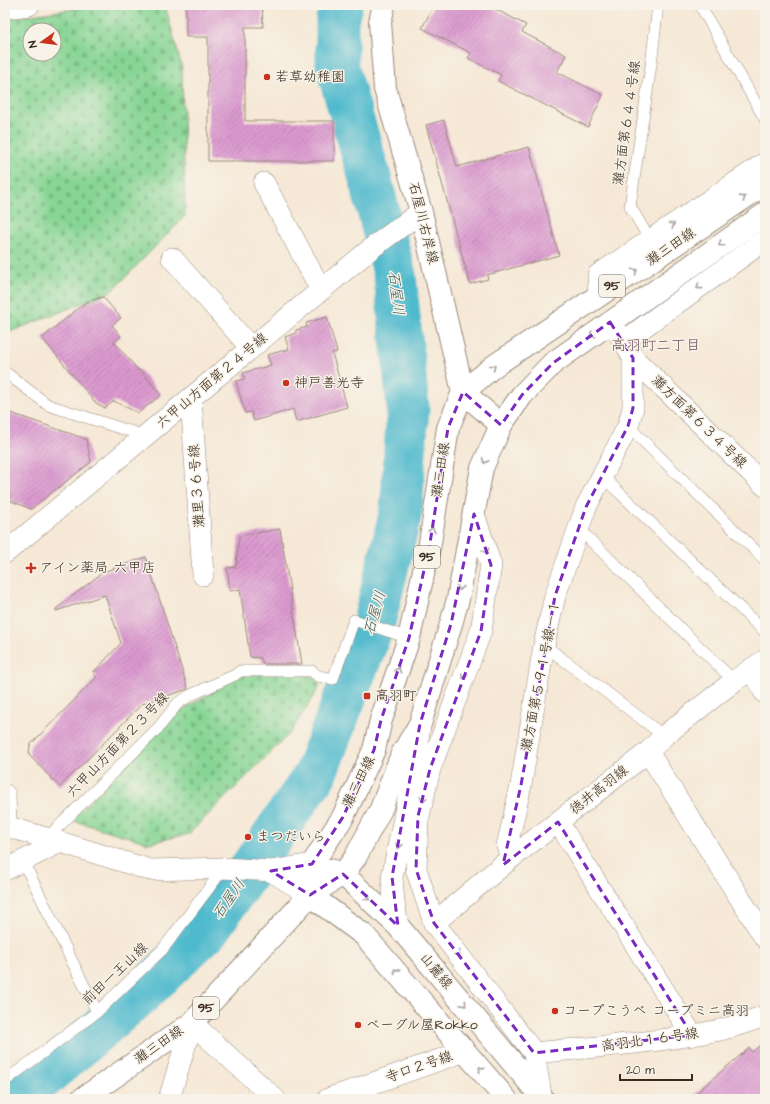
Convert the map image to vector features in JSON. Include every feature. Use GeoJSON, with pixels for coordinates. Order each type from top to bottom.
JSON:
{"type":"FeatureCollection","features":[{"type":"Feature","properties":{"kind":"main road","name":"石屋川右岸線"},"geometry":{"type":"LineString","coordinates":[[384,5],[380,22],[385,89],[421,212],[463,392]]}},
{"type":"Feature","properties":{"kind":"main road","name":"灘三田線"},"geometry":{"type":"LineString","coordinates":[[310,894],[312,864],[343,816],[374,750],[381,720],[407,637],[430,543],[448,428],[463,392],[494,366],[765,184]]}},
{"type":"Feature","properties":{"kind":"main road","name":"灘三田線"},"geometry":{"type":"LineString","coordinates":[[82,1099],[192,1023],[310,894],[343,874],[355,858],[381,809],[402,754],[420,724],[458,599],[482,468],[501,425],[522,395],[553,363],[765,214]]}},
{"type":"Feature","properties":{"kind":"main road"},"geometry":{"type":"LineString","coordinates":[[463,392],[501,425]]}},
{"type":"Feature","properties":{"kind":"main road","name":"山麓線"},"geometry":{"type":"LineString","coordinates":[[312,864],[343,874],[398,926],[542,1097]]}},
{"type":"Feature","properties":{"kind":"main road"},"geometry":{"type":"LineString","coordinates":[[310,894],[364,935],[506,1099]]}},
{"type":"Feature","properties":{"kind":"street"},"geometry":{"type":"LineString","coordinates":[[5,8],[29,5]]}},
{"type":"Feature","properties":{"kind":"street"},"geometry":{"type":"LineString","coordinates":[[599,295],[598,275],[765,163]]}},
{"type":"Feature","properties":{"kind":"street"},"geometry":{"type":"LineString","coordinates":[[264,183],[321,290]]}},
{"type":"Feature","properties":{"kind":"street","name":"六甲山方面第２４号線"},"geometry":{"type":"LineString","coordinates":[[5,553],[373,247],[421,212]]}},
{"type":"Feature","properties":{"kind":"street"},"geometry":{"type":"LineString","coordinates":[[610,322],[628,350],[762,246]]}},
{"type":"Feature","properties":{"kind":"street"},"geometry":{"type":"LineString","coordinates":[[172,258],[251,348]]}},
{"type":"Feature","properties":{"kind":"street","name":"灘方面第５９１号線－１"},"geometry":{"type":"LineString","coordinates":[[511,858],[507,846],[521,785],[544,645],[555,596],[586,507],[628,426],[633,408],[628,350]]}},
{"type":"Feature","properties":{"kind":"street","name":"灘方面第６３４号線"},"geometry":{"type":"LineString","coordinates":[[628,350],[765,486]]}},
{"type":"Feature","properties":{"kind":"street","name":"灘里３６号線"},"geometry":{"type":"LineString","coordinates":[[191,398],[203,575]]}},
{"type":"Feature","properties":{"kind":"street"},"geometry":{"type":"LineString","coordinates":[[474,514],[491,565],[481,631],[430,769],[418,821],[416,869],[434,923],[534,1053],[542,1097]]}},
{"type":"Feature","properties":{"kind":"street"},"geometry":{"type":"LineString","coordinates":[[758,665],[765,693]]}},
{"type":"Feature","properties":{"kind":"street","name":"徳井高羽線"},"geometry":{"type":"LineString","coordinates":[[434,923],[511,858],[648,752],[664,736],[734,681],[758,665]]}},
{"type":"Feature","properties":{"kind":"street"},"geometry":{"type":"LineString","coordinates":[[398,926],[392,877],[416,758],[420,724]]}},
{"type":"Feature","properties":{"kind":"street"},"geometry":{"type":"LineString","coordinates":[[648,752],[765,938]]}},
{"type":"Feature","properties":{"kind":"street"},"geometry":{"type":"LineString","coordinates":[[5,795],[5,826],[150,870],[224,868],[271,871],[312,864]]}},
{"type":"Feature","properties":{"kind":"street"},"geometry":{"type":"LineString","coordinates":[[558,822],[692,1035]]}},
{"type":"Feature","properties":{"kind":"street"},"geometry":{"type":"LineString","coordinates":[[14,866],[54,840]]}},
{"type":"Feature","properties":{"kind":"street"},"geometry":{"type":"LineString","coordinates":[[271,871],[310,894]]}},
{"type":"Feature","properties":{"kind":"street","name":"高羽北１６号線"},"geometry":{"type":"LineString","coordinates":[[534,1053],[639,1043],[717,1031],[765,1016]]}},
{"type":"Feature","properties":{"kind":"street"},"geometry":{"type":"LineString","coordinates":[[169,1099],[192,1023],[276,1099]]}},
{"type":"Feature","properties":{"kind":"street","name":"寺口２号線"},"geometry":{"type":"LineString","coordinates":[[328,1099],[465,1051]]}},
{"type":"Feature","properties":{"kind":"lane","name":"灘方面第６４４号線"},"geometry":{"type":"LineString","coordinates":[[650,240],[630,206],[651,65],[658,5]]}},
{"type":"Feature","properties":{"kind":"lane"},"geometry":{"type":"LineString","coordinates":[[701,7],[765,119]]}},
{"type":"Feature","properties":{"kind":"lane"},"geometry":{"type":"LineString","coordinates":[[5,372],[48,405],[145,436]]}},
{"type":"Feature","properties":{"kind":"lane"},"geometry":{"type":"LineString","coordinates":[[628,426],[765,560]]}},
{"type":"Feature","properties":{"kind":"lane"},"geometry":{"type":"LineString","coordinates":[[602,476],[765,632]]}},
{"type":"Feature","properties":{"kind":"lane"},"geometry":{"type":"LineString","coordinates":[[579,529],[734,681]]}},
{"type":"Feature","properties":{"kind":"lane","name":"六甲山方面第２３号線"},"geometry":{"type":"LineString","coordinates":[[54,840],[159,727],[178,703],[191,695],[235,675],[240,671],[312,671],[318,676],[333,679],[354,620],[407,637]]}},
{"type":"Feature","properties":{"kind":"lane"},"geometry":{"type":"LineString","coordinates":[[544,645],[664,736]]}},
{"type":"Feature","properties":{"kind":"lane"},"geometry":{"type":"LineString","coordinates":[[14,866],[97,1012]]}},
{"type":"Feature","properties":{"kind":"lane","name":"前田一王山線"},"geometry":{"type":"LineString","coordinates":[[5,1081],[97,1012],[164,949],[224,868]]}},
{"type":"Feature","properties":{"kind":"highlighted area"},"geometry":{"type":"Polygon","coordinates":[[[610,322],[633,358],[633,408],[628,426],[586,507],[555,596],[521,785],[503,865],[558,822],[692,1035],[534,1053],[434,923],[416,869],[418,816],[430,769],[481,631],[491,565],[474,514],[451,624],[420,724],[392,877],[398,926],[343,874],[310,895],[271,871],[312,864],[343,817],[374,750],[381,720],[409,638],[430,543],[448,428],[463,392],[501,425],[522,395],[553,363],[610,322]]]}},
{"type":"Feature","properties":{"kind":"green space"},"geometry":{"type":"Polygon","coordinates":[[[99,5],[165,5],[182,68],[185,216],[112,291],[5,334],[5,19],[99,5]]]}},
{"type":"Feature","properties":{"kind":"green space"},"geometry":{"type":"Polygon","coordinates":[[[310,672],[320,686],[291,732],[189,834],[149,843],[71,820],[179,712],[243,674],[310,672]]]}},
{"type":"Feature","properties":{"kind":"building"},"geometry":{"type":"Polygon","coordinates":[[[186,5],[262,5],[263,27],[245,27],[245,121],[334,121],[334,161],[208,161],[208,37],[186,37],[186,5]]]}},
{"type":"Feature","properties":{"kind":"building"},"geometry":{"type":"Polygon","coordinates":[[[434,5],[487,5],[526,25],[522,32],[566,55],[557,72],[603,95],[588,127],[498,81],[501,75],[468,58],[471,53],[422,28],[434,5]]]}},
{"type":"Feature","properties":{"kind":"building"},"geometry":{"type":"Polygon","coordinates":[[[444,120],[457,167],[529,147],[559,255],[487,275],[488,279],[470,284],[426,125],[444,120]]]}},
{"type":"Feature","properties":{"kind":"building"},"geometry":{"type":"Polygon","coordinates":[[[103,297],[121,318],[112,325],[121,336],[114,342],[161,395],[138,413],[114,401],[105,408],[96,403],[42,338],[86,302],[103,297]]]}},
{"type":"Feature","properties":{"kind":"building"},"geometry":{"type":"Polygon","coordinates":[[[327,317],[337,352],[332,353],[347,407],[296,422],[293,409],[254,421],[251,412],[245,413],[236,381],[245,379],[243,373],[271,365],[267,355],[289,349],[285,337],[296,333],[296,330],[307,327],[306,323],[327,317]]]}},
{"type":"Feature","properties":{"kind":"building"},"geometry":{"type":"Polygon","coordinates":[[[5,411],[86,439],[91,462],[31,509],[11,501],[5,472],[5,411]]]}},
{"type":"Feature","properties":{"kind":"building"},"geometry":{"type":"Polygon","coordinates":[[[280,529],[302,664],[263,664],[261,658],[250,657],[240,589],[230,591],[227,568],[236,567],[239,536],[280,529]]]}},
{"type":"Feature","properties":{"kind":"building"},"geometry":{"type":"Polygon","coordinates":[[[146,557],[188,689],[142,704],[60,787],[29,755],[30,745],[97,677],[93,673],[121,643],[105,595],[56,611],[56,609],[103,572],[146,557]]]}},
{"type":"Feature","properties":{"kind":"building"},"geometry":{"type":"Polygon","coordinates":[[[765,1041],[765,1099],[689,1099],[749,1048],[752,1052],[765,1041]]]}},
{"type":"Feature","properties":{"kind":"waterway","name":"石屋川"},"geometry":{"type":"LineString","coordinates":[[12,1099],[38,1082],[142,993],[207,931],[315,775],[374,623],[401,511],[408,408],[395,276],[370,178],[337,67],[337,20],[341,5]]}},
{"type":"Feature","properties":{"kind":"place","name":"若草幼稚園"},"geometry":{"type":"Point","coordinates":[267,77]}},
{"type":"Feature","properties":{"kind":"place","name":"神戸善光寺"},"geometry":{"type":"Point","coordinates":[286,383]}},
{"type":"Feature","properties":{"kind":"place","name":"アイン薬局 六甲店"},"geometry":{"type":"Point","coordinates":[31,568]}},
{"type":"Feature","properties":{"kind":"place","name":"高羽町"},"geometry":{"type":"Point","coordinates":[367,696]}},
{"type":"Feature","properties":{"kind":"place","name":"まつだいら"},"geometry":{"type":"Point","coordinates":[248,837]}},
{"type":"Feature","properties":{"kind":"place","name":"コープこうべ コープミニ高羽"},"geometry":{"type":"Point","coordinates":[555,1011]}},
{"type":"Feature","properties":{"kind":"place","name":"ベーグル屋Rokko"},"geometry":{"type":"Point","coordinates":[358,1025]}},
{"type":"Feature","properties":{"kind":"district","name":"高羽町二丁目"},"geometry":{"type":"Point","coordinates":[656,345]}}]}
